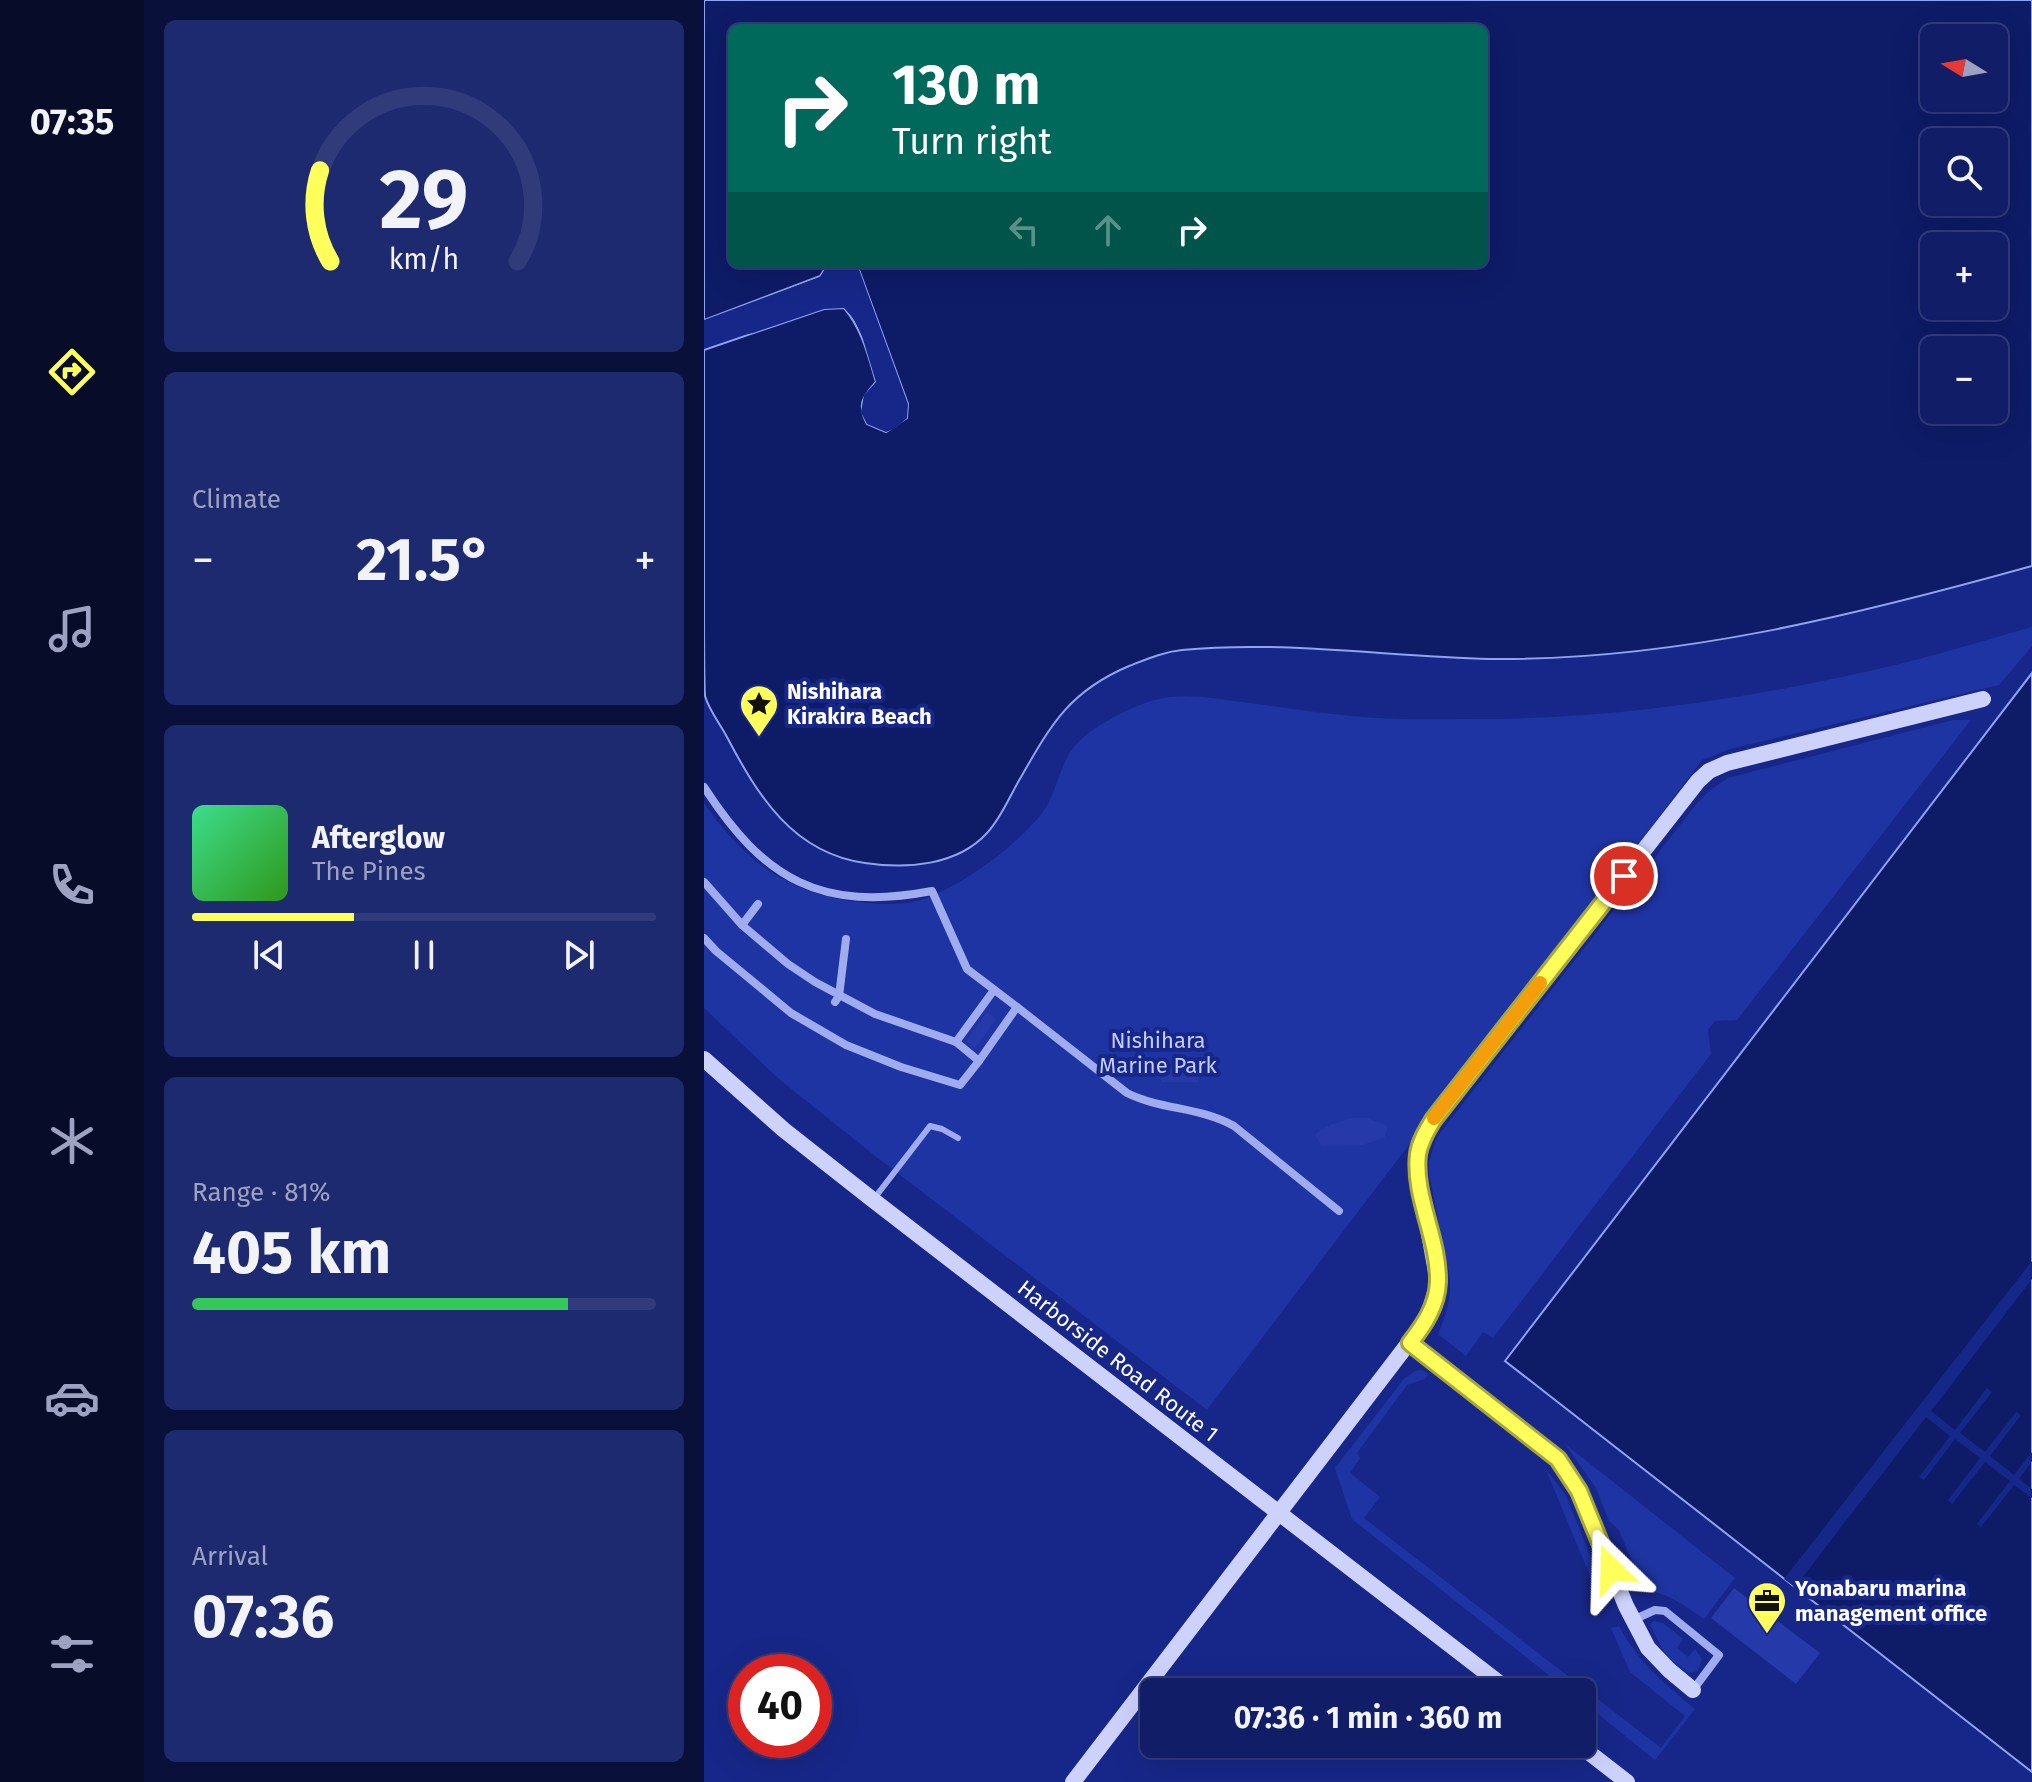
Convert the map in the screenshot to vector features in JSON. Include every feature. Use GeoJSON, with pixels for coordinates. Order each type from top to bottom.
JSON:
{"type":"FeatureCollection","features":[{"type":"Feature","properties":{"kind":"street"},"geometry":{"type":"LineString","coordinates":[[1073,1782],[1427,1319],[1438,1283],[1418,1173],[1422,1138],[1698,781],[1709,771],[1727,763],[1983,699]]}},
{"type":"Feature","properties":{"kind":"street"},"geometry":{"type":"LineString","coordinates":[[704,787],[736,833],[755,854],[777,871],[833,893],[865,898],[892,898],[932,891],[967,969],[1127,1093],[1146,1103],[1216,1115],[1234,1126],[1339,1211]]}},
{"type":"Feature","properties":{"kind":"street"},"geometry":{"type":"LineString","coordinates":[[704,882],[712,897],[770,954],[837,999],[956,1042],[979,1061]]}},
{"type":"Feature","properties":{"kind":"street"},"geometry":{"type":"LineString","coordinates":[[742,925],[758,904]]}},
{"type":"Feature","properties":{"kind":"street"},"geometry":{"type":"LineString","coordinates":[[704,938],[791,1013],[846,1045],[901,1067],[960,1085],[1017,1007]]}},
{"type":"Feature","properties":{"kind":"street"},"geometry":{"type":"LineString","coordinates":[[837,999],[846,939]]}},
{"type":"Feature","properties":{"kind":"street"},"geometry":{"type":"LineString","coordinates":[[956,1042],[994,990]]}},
{"type":"Feature","properties":{"kind":"street","name":"Harborside Road Route 1"},"geometry":{"type":"LineString","coordinates":[[704,1059],[784,1130],[873,1200],[1493,1678]]}},
{"type":"Feature","properties":{"kind":"street"},"geometry":{"type":"LineString","coordinates":[[1410,1343],[1558,1459],[1579,1491],[1633,1620],[1658,1660],[1693,1690],[1719,1655],[1665,1611],[1655,1610],[1633,1620]]}},
{"type":"Feature","properties":{"kind":"street"},"geometry":{"type":"LineString","coordinates":[[1596,1758],[1627,1782]]}},
{"type":"Feature","properties":{"kind":"lane"},"geometry":{"type":"LineString","coordinates":[[873,1200],[930,1126],[958,1138]]}},
{"type":"Feature","properties":{"kind":"green space","name":"Nishihara Marine Park"},"geometry":{"type":"Polygon","coordinates":[[[2032,627],[2032,646],[1999,685],[1730,749],[1702,760],[1207,1410],[874,1155],[779,1079],[704,1008],[704,803],[732,839],[781,878],[821,895],[844,900],[874,904],[905,903],[924,899],[955,885],[1004,851],[1042,813],[1069,754],[1081,740],[1111,719],[1155,700],[1199,697],[1387,719],[1529,718],[1633,711],[1788,688],[1909,662],[2032,627]]]}},
{"type":"Feature","properties":{"kind":"green space"},"geometry":{"type":"Polygon","coordinates":[[[1953,720],[1971,720],[1737,1020],[1715,1021],[1708,1030],[1711,1054],[1493,1338],[1483,1332],[1466,1356],[1438,1334],[1448,1307],[1450,1278],[1429,1174],[1429,1161],[1437,1137],[1698,802],[1728,778],[1953,720]]]}},
{"type":"Feature","properties":{"kind":"green space"},"geometry":{"type":"Polygon","coordinates":[[[1422,1370],[1429,1374],[1425,1379],[1407,1385],[1357,1453],[1360,1458],[1350,1473],[1380,1497],[1364,1518],[1571,1678],[1552,1678],[1352,1519],[1335,1468],[1404,1379],[1422,1370]]]}},
{"type":"Feature","properties":{"kind":"green space"},"geometry":{"type":"Polygon","coordinates":[[[1565,1444],[1735,1578],[1704,1619],[1683,1604],[1644,1590],[1619,1530],[1609,1521],[1596,1488],[1565,1444]]]}},
{"type":"Feature","properties":{"kind":"green space"},"geometry":{"type":"Polygon","coordinates":[[[1542,1464],[1566,1496],[1609,1602],[1602,1605],[1542,1464]]]}},
{"type":"Feature","properties":{"kind":"green space"},"geometry":{"type":"Polygon","coordinates":[[[1653,1621],[1663,1623],[1683,1639],[1677,1648],[1688,1657],[1695,1649],[1702,1659],[1698,1671],[1689,1673],[1666,1656],[1650,1625],[1653,1621]]]}},
{"type":"Feature","properties":{"kind":"green space"},"geometry":{"type":"Polygon","coordinates":[[[1619,1626],[1652,1671],[1695,1709],[1655,1760],[1596,1712],[1596,1698],[1661,1748],[1685,1716],[1630,1672],[1611,1628],[1619,1626]]]}},
{"type":"Feature","properties":{"kind":"shaded area"},"geometry":{"type":"Polygon","coordinates":[[[704,0],[2032,0],[2032,566],[1764,632],[1628,652],[1559,658],[1490,659],[1297,648],[1220,647],[1162,654],[1109,676],[1092,686],[1064,711],[1043,740],[992,827],[975,844],[946,859],[914,865],[865,863],[840,857],[798,834],[765,800],[705,696],[704,350],[824,309],[844,308],[860,334],[876,382],[862,402],[862,412],[867,424],[886,432],[907,418],[908,404],[858,268],[1488,268],[1488,24],[728,24],[728,268],[825,268],[820,276],[704,320],[704,0]]]}},
{"type":"Feature","properties":{"kind":"shaded area"},"geometry":{"type":"Polygon","coordinates":[[[2032,673],[2032,1772],[1505,1361],[2032,673]]]}},
{"type":"Feature","properties":{"kind":"pier"},"geometry":{"type":"Polygon","coordinates":[[[826,268],[830,268],[822,280],[704,324],[704,320],[820,277],[826,268]]]}},
{"type":"Feature","properties":{"kind":"pier"},"geometry":{"type":"Polygon","coordinates":[[[854,268],[858,268],[908,404],[907,418],[896,428],[886,432],[867,424],[861,412],[864,395],[876,382],[862,336],[854,319],[844,308],[824,309],[753,333],[731,337],[824,305],[846,304],[865,334],[880,381],[868,397],[865,412],[870,421],[886,427],[894,424],[903,416],[904,405],[854,268]]]}},
{"type":"Feature","properties":{"kind":"pier"},"geometry":{"type":"Polygon","coordinates":[[[2032,1261],[2032,1279],[1931,1411],[1955,1430],[1987,1388],[1992,1392],[1960,1433],[1985,1452],[2016,1412],[2021,1415],[1990,1456],[2014,1475],[2032,1452],[2032,1461],[2019,1479],[2032,1489],[2032,1498],[2014,1485],[1981,1527],[1977,1524],[2010,1481],[1985,1462],[1952,1504],[1948,1500],[1980,1458],[1955,1439],[1924,1480],[1919,1477],[1950,1436],[1926,1417],[1795,1587],[1784,1579],[2032,1261]]]}},
{"type":"Feature","properties":{"kind":"building"},"geometry":{"type":"Polygon","coordinates":[[[987,1012],[996,1019],[975,1048],[966,1041],[987,1012]]]}},
{"type":"Feature","properties":{"kind":"building"},"geometry":{"type":"Polygon","coordinates":[[[1162,1065],[1199,1065],[1199,1082],[1161,1082],[1162,1065]]]}},
{"type":"Feature","properties":{"kind":"building"},"geometry":{"type":"Polygon","coordinates":[[[1352,1118],[1367,1118],[1388,1126],[1385,1137],[1363,1145],[1321,1146],[1315,1134],[1332,1124],[1352,1118]]]}},
{"type":"Feature","properties":{"kind":"building"},"geometry":{"type":"Polygon","coordinates":[[[1734,1588],[1820,1653],[1796,1684],[1711,1618],[1734,1588]]]}},
{"type":"Feature","properties":{"kind":"slow traffic"},"geometry":{"type":"LineString","coordinates":[[1434,1118],[1540,983]]}},
{"type":"Feature","properties":{"kind":"place","name":"Nishihara Kirakira Beach"},"geometry":{"type":"Point","coordinates":[759,738]}},
{"type":"Feature","properties":{"kind":"place","name":"Yonabaru marina management office"},"geometry":{"type":"Point","coordinates":[1767,1635]}},
{"type":"Feature","properties":{"kind":"route"},"geometry":{"type":"LineString","coordinates":[[1611,1569],[1579,1491],[1558,1459],[1410,1343],[1427,1319],[1438,1283],[1418,1173],[1422,1138],[1624,876]]}}]}
